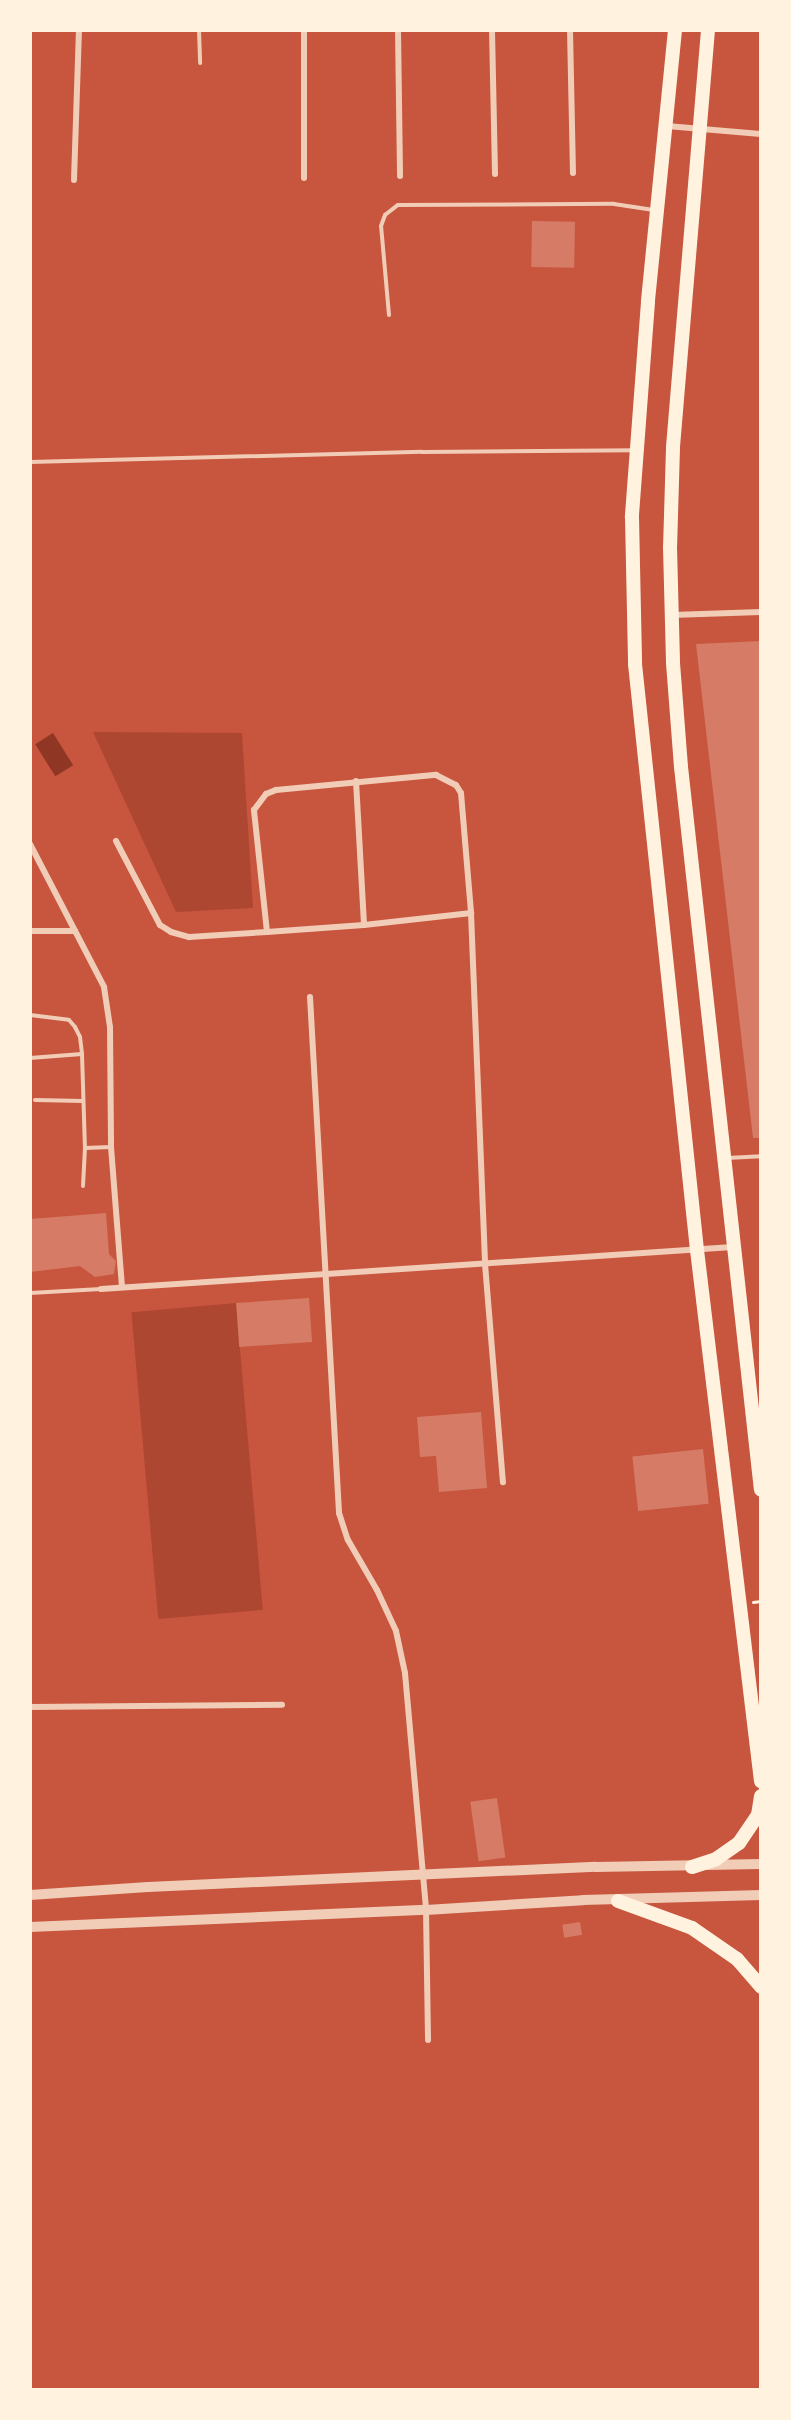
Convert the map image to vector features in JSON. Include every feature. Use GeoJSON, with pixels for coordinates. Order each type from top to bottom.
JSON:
{"type":"FeatureCollection","features":[{"type":"Feature","properties":{"kind":"main road"},"geometry":{"type":"LineString","coordinates":[[675,30],[636,450],[632,528],[635,664],[697,1250],[761,1781]]}},
{"type":"Feature","properties":{"kind":"main road"},"geometry":{"type":"LineString","coordinates":[[708,30],[673,448],[670,547],[671,615],[681,767],[761,1490]]}},
{"type":"Feature","properties":{"kind":"main road"},"geometry":{"type":"LineString","coordinates":[[692,1867],[716,1859],[739,1843],[758,1815],[761,1796]]}},
{"type":"Feature","properties":{"kind":"main road"},"geometry":{"type":"LineString","coordinates":[[618,1901],[692,1928],[737,1959],[761,1987]]}},
{"type":"Feature","properties":{"kind":"street"},"geometry":{"type":"LineString","coordinates":[[74,180],[80,30]]}},
{"type":"Feature","properties":{"kind":"street"},"geometry":{"type":"LineString","coordinates":[[304,30],[304,178]]}},
{"type":"Feature","properties":{"kind":"street"},"geometry":{"type":"LineString","coordinates":[[398,30],[400,176]]}},
{"type":"Feature","properties":{"kind":"street"},"geometry":{"type":"LineString","coordinates":[[492,30],[495,174]]}},
{"type":"Feature","properties":{"kind":"street"},"geometry":{"type":"LineString","coordinates":[[570,30],[573,173]]}},
{"type":"Feature","properties":{"kind":"street"},"geometry":{"type":"LineString","coordinates":[[667,126],[761,134]]}},
{"type":"Feature","properties":{"kind":"street"},"geometry":{"type":"LineString","coordinates":[[671,615],[761,612]]}},
{"type":"Feature","properties":{"kind":"street"},"geometry":{"type":"LineString","coordinates":[[267,932],[254,810],[259,800],[276,790],[436,775],[448,779],[460,793],[471,913],[485,1264],[503,1482]]}},
{"type":"Feature","properties":{"kind":"street"},"geometry":{"type":"LineString","coordinates":[[356,782],[364,925]]}},
{"type":"Feature","properties":{"kind":"street"},"geometry":{"type":"LineString","coordinates":[[116,841],[160,925],[171,932],[189,937],[364,925],[471,913]]}},
{"type":"Feature","properties":{"kind":"street"},"geometry":{"type":"LineString","coordinates":[[30,844],[104,987],[110,1027],[111,1147],[122,1287]]}},
{"type":"Feature","properties":{"kind":"street"},"geometry":{"type":"LineString","coordinates":[[30,931],[75,931]]}},
{"type":"Feature","properties":{"kind":"street"},"geometry":{"type":"LineString","coordinates":[[310,997],[339,1513],[348,1540],[396,1631],[405,1673],[426,1910],[428,2040]]}},
{"type":"Feature","properties":{"kind":"street"},"geometry":{"type":"LineString","coordinates":[[101,1289],[733,1247]]}},
{"type":"Feature","properties":{"kind":"street"},"geometry":{"type":"LineString","coordinates":[[30,1707],[282,1705]]}},
{"type":"Feature","properties":{"kind":"street"},"geometry":{"type":"LineString","coordinates":[[30,1895],[148,1887],[596,1868],[761,1864]]}},
{"type":"Feature","properties":{"kind":"street"},"geometry":{"type":"LineString","coordinates":[[30,1927],[426,1910],[584,1900],[618,1901],[761,1895]]}},
{"type":"Feature","properties":{"kind":"lane"},"geometry":{"type":"LineString","coordinates":[[199,30],[200,63]]}},
{"type":"Feature","properties":{"kind":"lane"},"geometry":{"type":"LineString","coordinates":[[388,315],[381,226],[385,215],[398,205],[614,204],[658,210]]}},
{"type":"Feature","properties":{"kind":"lane"},"geometry":{"type":"LineString","coordinates":[[30,462],[422,452],[636,450]]}},
{"type":"Feature","properties":{"kind":"lane"},"geometry":{"type":"LineString","coordinates":[[30,1015],[69,1020],[80,1037],[85,1148],[83,1186]]}},
{"type":"Feature","properties":{"kind":"lane"},"geometry":{"type":"LineString","coordinates":[[30,1058],[82,1054]]}},
{"type":"Feature","properties":{"kind":"lane"},"geometry":{"type":"LineString","coordinates":[[36,1100],[83,1101]]}},
{"type":"Feature","properties":{"kind":"lane"},"geometry":{"type":"LineString","coordinates":[[85,1148],[111,1147]]}},
{"type":"Feature","properties":{"kind":"lane"},"geometry":{"type":"LineString","coordinates":[[723,1159],[761,1156]]}},
{"type":"Feature","properties":{"kind":"lane"},"geometry":{"type":"LineString","coordinates":[[30,1293],[101,1289]]}},
{"type":"Feature","properties":{"kind":"shaded area"},"geometry":{"type":"Polygon","coordinates":[[[93,732],[242,733],[253,908],[176,912],[93,732]]]}},
{"type":"Feature","properties":{"kind":"shaded area"},"geometry":{"type":"Polygon","coordinates":[[[53,733],[73,765],[55,776],[35,744],[53,733]]]}},
{"type":"Feature","properties":{"kind":"shaded area"},"geometry":{"type":"Polygon","coordinates":[[[236,1303],[263,1610],[158,1619],[131,1312],[236,1303]]]}},
{"type":"Feature","properties":{"kind":"building"},"geometry":{"type":"Polygon","coordinates":[[[532,221],[575,222],[574,268],[531,267],[532,221]]]}},
{"type":"Feature","properties":{"kind":"building"},"geometry":{"type":"Polygon","coordinates":[[[761,641],[761,1138],[753,1138],[696,644],[761,641]]]}},
{"type":"Feature","properties":{"kind":"building"},"geometry":{"type":"Polygon","coordinates":[[[106,1213],[109,1254],[116,1261],[114,1274],[95,1277],[80,1266],[30,1272],[30,1219],[106,1213]]]}},
{"type":"Feature","properties":{"kind":"building"},"geometry":{"type":"Polygon","coordinates":[[[309,1298],[312,1342],[239,1347],[236,1303],[309,1298]]]}},
{"type":"Feature","properties":{"kind":"building"},"geometry":{"type":"Polygon","coordinates":[[[481,1412],[487,1488],[439,1492],[436,1456],[420,1457],[417,1417],[481,1412]]]}},
{"type":"Feature","properties":{"kind":"building"},"geometry":{"type":"Polygon","coordinates":[[[703,1449],[709,1504],[638,1511],[632,1456],[703,1449]]]}},
{"type":"Feature","properties":{"kind":"building"},"geometry":{"type":"Polygon","coordinates":[[[497,1798],[505,1857],[479,1861],[470,1802],[497,1798]]]}},
{"type":"Feature","properties":{"kind":"building"},"geometry":{"type":"Polygon","coordinates":[[[580,1922],[582,1935],[564,1938],[562,1925],[580,1922]]]}}]}
